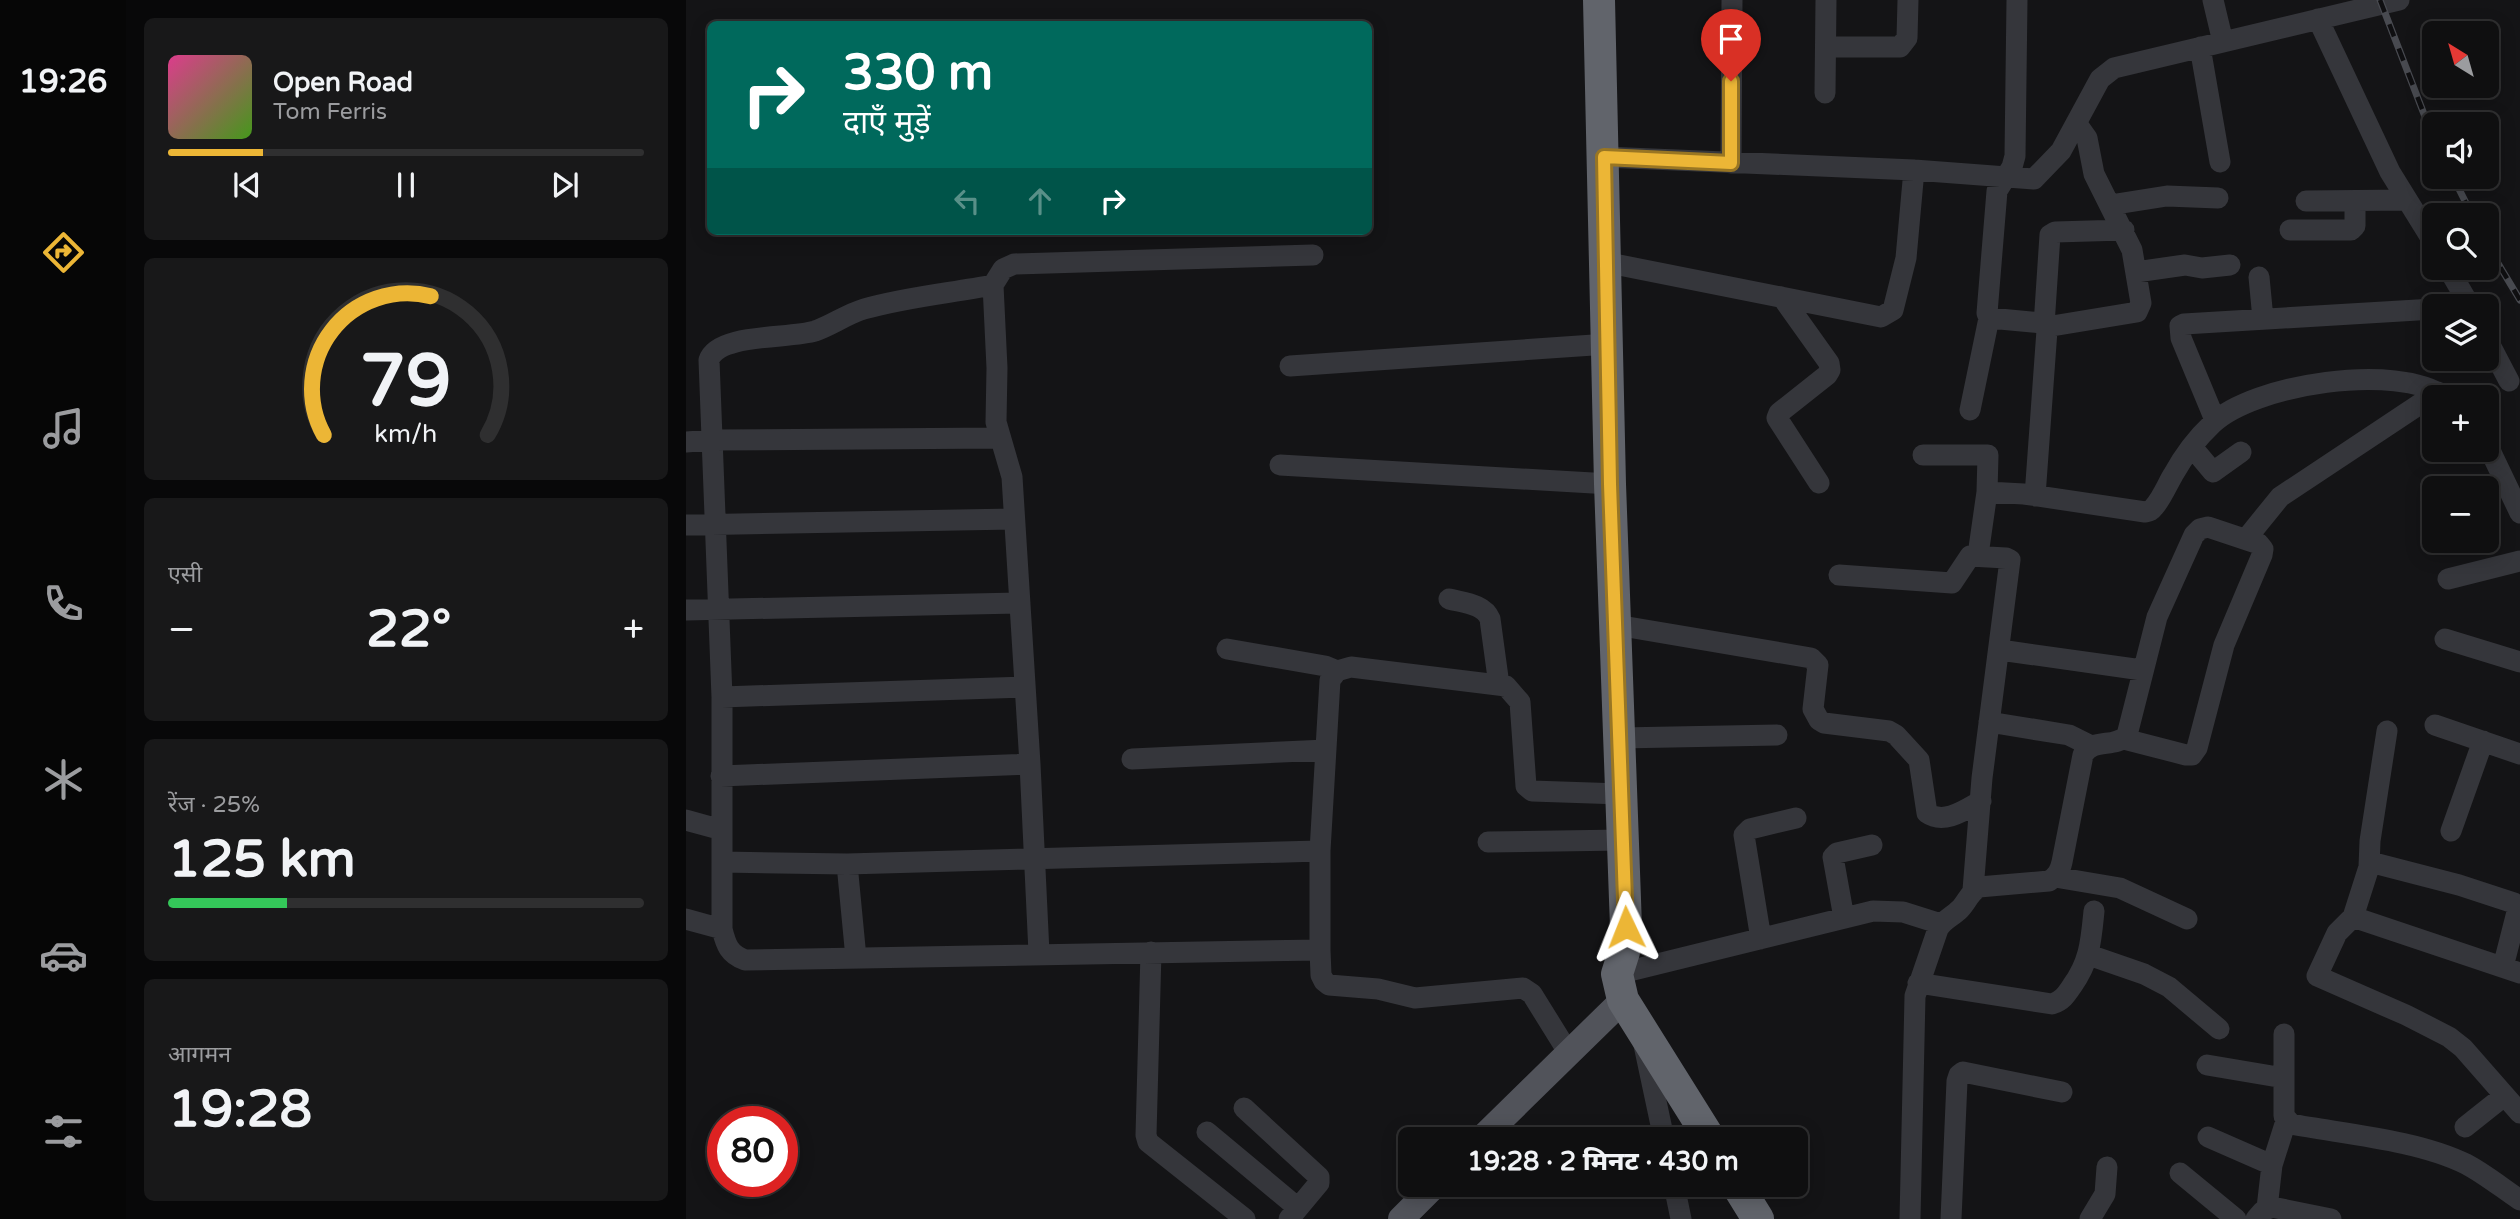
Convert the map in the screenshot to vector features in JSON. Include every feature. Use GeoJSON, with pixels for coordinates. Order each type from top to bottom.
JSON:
{"type":"FeatureCollection","features":[{"type":"Feature","properties":{"kind":"highway"},"geometry":{"type":"LineString","coordinates":[[1599,0],[1610,484],[1627,1000],[1703,1127]]}},
{"type":"Feature","properties":{"kind":"highway"},"geometry":{"type":"LineString","coordinates":[[1744,1197],[1758,1219]]}},
{"type":"Feature","properties":{"kind":"main road"},"geometry":{"type":"LineString","coordinates":[[1493,1127],[1568,1052],[1627,1000]]}},
{"type":"Feature","properties":{"kind":"main road"},"geometry":{"type":"LineString","coordinates":[[1401,1219],[1423,1197]]}},
{"type":"Feature","properties":{"kind":"street"},"geometry":{"type":"LineString","coordinates":[[1731,163],[1732,0]]}},
{"type":"Feature","properties":{"kind":"street"},"geometry":{"type":"LineString","coordinates":[[1825,93],[1826,0]]}},
{"type":"Feature","properties":{"kind":"street"},"geometry":{"type":"LineString","coordinates":[[1826,47],[1900,47],[1907,38],[1908,0]]}},
{"type":"Feature","properties":{"kind":"street"},"geometry":{"type":"LineString","coordinates":[[1970,410],[1989,318],[1987,313],[1997,191],[2012,167],[2015,156],[2017,0]]}},
{"type":"Feature","properties":{"kind":"street"},"geometry":{"type":"LineString","coordinates":[[2213,0],[2223,42]]}},
{"type":"Feature","properties":{"kind":"street"},"geometry":{"type":"LineString","coordinates":[[1604,157],[1914,170],[2028,180],[2041,174],[2062,151],[2105,73],[2114,68],[2399,0]]}},
{"type":"Feature","properties":{"kind":"street"},"geometry":{"type":"LineString","coordinates":[[2318,19],[2390,172],[2422,224]]}},
{"type":"Feature","properties":{"kind":"street"},"geometry":{"type":"LineString","coordinates":[[2200,47],[2220,162]]}},
{"type":"Feature","properties":{"kind":"street"},"geometry":{"type":"LineString","coordinates":[[1989,318],[2045,326],[2137,312],[2141,303],[2132,250],[2094,174],[2087,138],[2077,124]]}},
{"type":"Feature","properties":{"kind":"street"},"geometry":{"type":"LineString","coordinates":[[1604,262],[1881,317],[1888,315],[1893,310],[1906,258],[1914,170]]}},
{"type":"Feature","properties":{"kind":"street"},"geometry":{"type":"LineString","coordinates":[[2110,205],[2167,196],[2218,198]]}},
{"type":"Feature","properties":{"kind":"street"},"geometry":{"type":"LineString","coordinates":[[2306,201],[2407,200]]}},
{"type":"Feature","properties":{"kind":"street"},"geometry":{"type":"LineString","coordinates":[[2290,230],[2351,230],[2355,226],[2355,202]]}},
{"type":"Feature","properties":{"kind":"street"},"geometry":{"type":"LineString","coordinates":[[2035,496],[2050,235],[2054,232],[2124,230]]}},
{"type":"Feature","properties":{"kind":"street"},"geometry":{"type":"LineString","coordinates":[[1039,953],[1012,477],[996,422],[997,368],[993,285],[1003,269],[1014,264],[1314,255]]}},
{"type":"Feature","properties":{"kind":"street"},"geometry":{"type":"LineString","coordinates":[[2136,272],[2185,265],[2202,268],[2230,265]]}},
{"type":"Feature","properties":{"kind":"street"},"geometry":{"type":"LineString","coordinates":[[2259,277],[2263,319]]}},
{"type":"Feature","properties":{"kind":"street"},"geometry":{"type":"LineString","coordinates":[[993,285],[865,309],[814,331],[738,342],[716,349],[709,360],[722,697],[722,929],[727,946],[734,956],[745,960],[1320,950]]}},
{"type":"Feature","properties":{"kind":"street"},"geometry":{"type":"LineString","coordinates":[[1782,298],[1829,363],[1828,375],[1779,413],[1777,418],[1819,483]]}},
{"type":"Feature","properties":{"kind":"street"},"geometry":{"type":"LineString","coordinates":[[2215,420],[2180,338],[2180,326],[2422,310]]}},
{"type":"Feature","properties":{"kind":"street"},"geometry":{"type":"LineString","coordinates":[[1290,366],[1608,344]]}},
{"type":"Feature","properties":{"kind":"street"},"geometry":{"type":"LineString","coordinates":[[2499,362],[2509,381]]}},
{"type":"Feature","properties":{"kind":"street"},"geometry":{"type":"LineString","coordinates":[[2383,381],[2406,413]]}},
{"type":"Feature","properties":{"kind":"street"},"geometry":{"type":"LineString","coordinates":[[1987,492],[2035,496],[2140,512],[2151,510],[2192,447],[2215,420],[2237,407],[2283,390],[2334,382],[2383,381],[2410,383],[2422,388]]}},
{"type":"Feature","properties":{"kind":"street"},"geometry":{"type":"LineString","coordinates":[[2246,539],[2280,497],[2422,405]]}},
{"type":"Feature","properties":{"kind":"street"},"geometry":{"type":"LineString","coordinates":[[686,442],[999,438]]}},
{"type":"Feature","properties":{"kind":"street"},"geometry":{"type":"LineString","coordinates":[[2192,447],[2213,472],[2241,452]]}},
{"type":"Feature","properties":{"kind":"street"},"geometry":{"type":"LineString","coordinates":[[1923,455],[1988,455],[1987,492],[1978,555]]}},
{"type":"Feature","properties":{"kind":"street"},"geometry":{"type":"LineString","coordinates":[[2496,462],[2520,513]]}},
{"type":"Feature","properties":{"kind":"street"},"geometry":{"type":"LineString","coordinates":[[1280,465],[1610,484]]}},
{"type":"Feature","properties":{"kind":"street"},"geometry":{"type":"LineString","coordinates":[[686,525],[1014,519]]}},
{"type":"Feature","properties":{"kind":"street"},"geometry":{"type":"LineString","coordinates":[[1973,890],[1979,887],[2049,881],[2060,871],[2082,754],[2091,746],[2124,739],[2192,755],[2197,748],[2224,645],[2262,555],[2263,549],[2259,544],[2208,527],[2200,529],[2194,535],[2157,617],[2124,739]]}},
{"type":"Feature","properties":{"kind":"street"},"geometry":{"type":"LineString","coordinates":[[1839,575],[1952,583],[1968,557],[1978,555],[2010,560],[1980,801],[1973,890],[1961,908],[1941,924],[1918,983],[1914,1013],[1910,1219]]}},
{"type":"Feature","properties":{"kind":"street"},"geometry":{"type":"LineString","coordinates":[[2448,579],[2520,561]]}},
{"type":"Feature","properties":{"kind":"street"},"geometry":{"type":"LineString","coordinates":[[1449,599],[1482,608],[1487,612],[1499,685]]}},
{"type":"Feature","properties":{"kind":"street"},"geometry":{"type":"LineString","coordinates":[[686,610],[1020,603]]}},
{"type":"Feature","properties":{"kind":"street"},"geometry":{"type":"LineString","coordinates":[[1616,625],[1811,658],[1818,665],[1814,715],[1824,723],[1889,731],[1896,735],[1919,760],[1927,813],[1931,817],[1953,816],[1980,801]]}},
{"type":"Feature","properties":{"kind":"street"},"geometry":{"type":"LineString","coordinates":[[2445,639],[2520,662]]}},
{"type":"Feature","properties":{"kind":"street"},"geometry":{"type":"LineString","coordinates":[[1227,649],[1321,665],[1337,671]]}},
{"type":"Feature","properties":{"kind":"street"},"geometry":{"type":"LineString","coordinates":[[2000,650],[2142,670]]}},
{"type":"Feature","properties":{"kind":"street"},"geometry":{"type":"LineString","coordinates":[[1568,1052],[1528,990],[1523,988],[1415,998],[1378,989],[1329,985],[1324,981],[1321,975],[1320,950],[1320,851],[1330,680],[1337,671],[1351,667],[1506,686],[1520,702],[1528,789],[1621,794]]}},
{"type":"Feature","properties":{"kind":"street"},"geometry":{"type":"LineString","coordinates":[[722,697],[1024,687]]}},
{"type":"Feature","properties":{"kind":"street"},"geometry":{"type":"LineString","coordinates":[[1989,722],[2069,735],[2091,746]]}},
{"type":"Feature","properties":{"kind":"street"},"geometry":{"type":"LineString","coordinates":[[2435,725],[2519,751]]}},
{"type":"Feature","properties":{"kind":"street"},"geometry":{"type":"LineString","coordinates":[[2388,731],[2370,841],[2370,862],[2353,917],[2337,933],[2317,976],[2449,1037],[2463,1048],[2520,1113]]}},
{"type":"Feature","properties":{"kind":"street"},"geometry":{"type":"LineString","coordinates":[[1620,738],[1777,735]]}},
{"type":"Feature","properties":{"kind":"street"},"geometry":{"type":"LineString","coordinates":[[2451,831],[2483,741]]}},
{"type":"Feature","properties":{"kind":"street"},"geometry":{"type":"LineString","coordinates":[[1132,759],[1326,750]]}},
{"type":"Feature","properties":{"kind":"street"},"geometry":{"type":"LineString","coordinates":[[721,776],[1030,764]]}},
{"type":"Feature","properties":{"kind":"street"},"geometry":{"type":"LineString","coordinates":[[1761,939],[1744,835],[1750,829],[1796,818]]}},
{"type":"Feature","properties":{"kind":"street"},"geometry":{"type":"LineString","coordinates":[[686,820],[722,830]]}},
{"type":"Feature","properties":{"kind":"street"},"geometry":{"type":"LineString","coordinates":[[1488,842],[1623,840]]}},
{"type":"Feature","properties":{"kind":"street"},"geometry":{"type":"LineString","coordinates":[[1844,918],[1833,857],[1837,853],[1872,845]]}},
{"type":"Feature","properties":{"kind":"street"},"geometry":{"type":"LineString","coordinates":[[722,862],[847,864],[1320,851]]}},
{"type":"Feature","properties":{"kind":"street"},"geometry":{"type":"LineString","coordinates":[[2353,917],[2511,970],[2518,907],[2514,903],[2459,885],[2370,862]]}},
{"type":"Feature","properties":{"kind":"street"},"geometry":{"type":"LineString","coordinates":[[847,864],[856,958]]}},
{"type":"Feature","properties":{"kind":"street"},"geometry":{"type":"LineString","coordinates":[[2055,877],[2120,888],[2187,919]]}},
{"type":"Feature","properties":{"kind":"street"},"geometry":{"type":"LineString","coordinates":[[1661,1127],[1627,1000],[1761,939],[1844,918],[1887,911],[1903,912],[1941,924]]}},
{"type":"Feature","properties":{"kind":"street"},"geometry":{"type":"LineString","coordinates":[[1918,983],[2052,1004],[2064,998],[2084,970],[2089,955],[2094,911]]}},
{"type":"Feature","properties":{"kind":"street"},"geometry":{"type":"LineString","coordinates":[[686,919],[722,929]]}},
{"type":"Feature","properties":{"kind":"street"},"geometry":{"type":"LineString","coordinates":[[1150,952],[1148,1142],[1245,1219]]}},
{"type":"Feature","properties":{"kind":"street"},"geometry":{"type":"LineString","coordinates":[[2089,955],[2144,974],[2169,987],[2219,1030]]}},
{"type":"Feature","properties":{"kind":"street"},"geometry":{"type":"LineString","coordinates":[[2284,1034],[2286,1121],[2272,1164],[2261,1214],[2331,1219]]}},
{"type":"Feature","properties":{"kind":"street"},"geometry":{"type":"LineString","coordinates":[[2207,1065],[2284,1079]]}},
{"type":"Feature","properties":{"kind":"street"},"geometry":{"type":"LineString","coordinates":[[1951,1219],[1956,1081],[1959,1075],[1963,1072],[2062,1092]]}},
{"type":"Feature","properties":{"kind":"street"},"geometry":{"type":"LineString","coordinates":[[2465,1127],[2504,1096]]}},
{"type":"Feature","properties":{"kind":"street"},"geometry":{"type":"LineString","coordinates":[[1207,1132],[1293,1214],[1318,1183],[1319,1177],[1244,1108]]}},
{"type":"Feature","properties":{"kind":"street"},"geometry":{"type":"LineString","coordinates":[[2286,1121],[2411,1146],[2452,1158],[2482,1173],[2520,1200]]}},
{"type":"Feature","properties":{"kind":"street"},"geometry":{"type":"LineString","coordinates":[[2208,1136],[2272,1164]]}},
{"type":"Feature","properties":{"kind":"street"},"geometry":{"type":"LineString","coordinates":[[2090,1219],[2105,1194],[2107,1167]]}},
{"type":"Feature","properties":{"kind":"street"},"geometry":{"type":"LineString","coordinates":[[2180,1173],[2236,1219]]}},
{"type":"Feature","properties":{"kind":"street"},"geometry":{"type":"LineString","coordinates":[[1676,1197],[1681,1219]]}},
{"type":"Feature","properties":{"kind":"street"},"geometry":{"type":"LineString","coordinates":[[2516,1219],[2520,1210]]}},
{"type":"Feature","properties":{"kind":"railway"},"geometry":{"type":"LineString","coordinates":[[2380,0],[2423,112]]}},
{"type":"Feature","properties":{"kind":"railway"},"geometry":{"type":"LineString","coordinates":[[2459,189],[2466,203]]}},
{"type":"Feature","properties":{"kind":"railway"},"geometry":{"type":"LineString","coordinates":[[2499,265],[2520,300]]}},
{"type":"Feature","properties":{"kind":"route"},"geometry":{"type":"LineString","coordinates":[[1626,927],[1610,484],[1604,157],[1731,163],[1731,81]]}}]}
